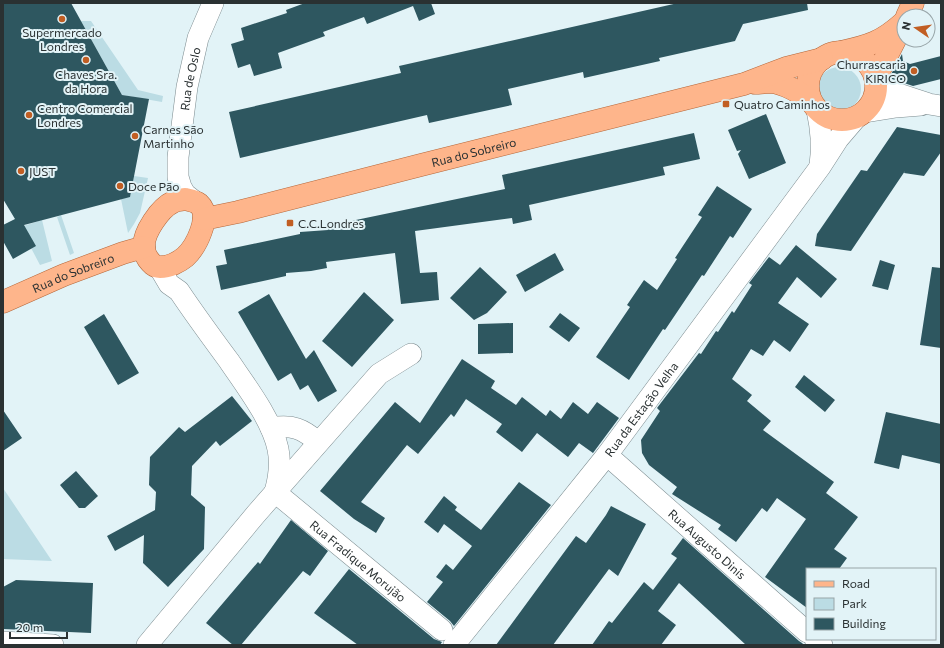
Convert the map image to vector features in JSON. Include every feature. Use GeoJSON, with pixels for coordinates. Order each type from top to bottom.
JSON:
{"type":"FeatureCollection","features":[{"type":"Feature","properties":{"kind":"main road"},"geometry":{"type":"LineString","coordinates":[[896,29],[889,36],[870,44],[832,55],[814,67],[809,78],[808,90],[814,105],[825,116],[835,120],[846,120],[861,115],[871,105],[875,96],[876,82],[896,39]]}},
{"type":"Feature","properties":{"kind":"main road"},"geometry":{"type":"LineString","coordinates":[[832,55],[853,53],[863,59],[870,67],[876,82]]}},
{"type":"Feature","properties":{"kind":"main road","name":"Rua do Sobreiro"},"geometry":{"type":"LineString","coordinates":[[199,210],[238,212],[744,84],[786,68],[832,55]]}},
{"type":"Feature","properties":{"kind":"main road","name":"Rua do Sobreiro"},"geometry":{"type":"LineString","coordinates":[[744,84],[772,82],[796,90],[814,105]]}},
{"type":"Feature","properties":{"kind":"main road"},"geometry":{"type":"LineString","coordinates":[[185,199],[199,210],[197,240],[186,256],[177,262],[166,266],[159,267],[151,264],[146,256],[144,247],[146,237],[150,227],[164,209],[173,201],[185,199]]}},
{"type":"Feature","properties":{"kind":"main road","name":"Rua do Sobreiro"},"geometry":{"type":"LineString","coordinates":[[5,299],[64,275],[123,253],[144,247]]}},
{"type":"Feature","properties":{"kind":"street","name":"Rua de Oslo"},"geometry":{"type":"LineString","coordinates":[[164,209],[169,196],[178,157],[187,87],[198,38],[213,3]]}},
{"type":"Feature","properties":{"kind":"street"},"geometry":{"type":"LineString","coordinates":[[876,82],[935,105]]}},
{"type":"Feature","properties":{"kind":"street"},"geometry":{"type":"LineString","coordinates":[[814,105],[821,125],[822,154],[820,167]]}},
{"type":"Feature","properties":{"kind":"street"},"geometry":{"type":"LineString","coordinates":[[861,115],[896,107],[935,105]]}},
{"type":"Feature","properties":{"kind":"street","name":"Rua da Estação Velha"},"geometry":{"type":"LineString","coordinates":[[448,637],[608,455],[820,167],[838,139],[861,115]]}},
{"type":"Feature","properties":{"kind":"street","name":"Rua de Oslo"},"geometry":{"type":"LineString","coordinates":[[178,157],[178,177],[181,187],[199,210]]}},
{"type":"Feature","properties":{"kind":"street"},"geometry":{"type":"LineString","coordinates":[[179,292],[181,260]]}},
{"type":"Feature","properties":{"kind":"street"},"geometry":{"type":"LineString","coordinates":[[159,267],[169,284],[179,292],[248,388],[271,428],[278,449],[279,463],[275,492]]}},
{"type":"Feature","properties":{"kind":"street"},"geometry":{"type":"LineString","coordinates":[[147,645],[275,492],[379,374],[411,354]]}},
{"type":"Feature","properties":{"kind":"street"},"geometry":{"type":"LineString","coordinates":[[271,428],[289,426],[300,429],[308,433],[318,442]]}},
{"type":"Feature","properties":{"kind":"street","name":"Rua Augusto Dinis"},"geometry":{"type":"LineString","coordinates":[[608,455],[806,631]]}},
{"type":"Feature","properties":{"kind":"street","name":"Rua Fradique Morujão"},"geometry":{"type":"LineString","coordinates":[[275,492],[448,637]]}},
{"type":"Feature","properties":{"kind":"street"},"geometry":{"type":"LineString","coordinates":[[3,642],[52,645]]}},
{"type":"Feature","properties":{"kind":"green space"},"geometry":{"type":"Polygon","coordinates":[[[81,21],[91,21],[138,90],[163,96],[162,102],[122,95],[81,21]]]}},
{"type":"Feature","properties":{"kind":"green space"},"geometry":{"type":"Polygon","coordinates":[[[839,67],[851,71],[857,77],[861,89],[857,101],[851,107],[839,111],[827,107],[821,101],[817,89],[821,77],[827,71],[839,67]]]}},
{"type":"Feature","properties":{"kind":"green space"},"geometry":{"type":"Polygon","coordinates":[[[134,176],[148,178],[140,213],[128,233],[121,199],[130,196],[134,176]]]}},
{"type":"Feature","properties":{"kind":"green space"},"geometry":{"type":"Polygon","coordinates":[[[61,215],[74,253],[70,255],[57,217],[61,215]]]}},
{"type":"Feature","properties":{"kind":"green space"},"geometry":{"type":"Polygon","coordinates":[[[42,220],[52,261],[40,265],[20,227],[42,220]]]}},
{"type":"Feature","properties":{"kind":"green space"},"geometry":{"type":"Polygon","coordinates":[[[3,488],[52,561],[3,559],[3,488]]]}},
{"type":"Feature","properties":{"kind":"building","name":"Centro Comercial Londres"},"geometry":{"type":"Polygon","coordinates":[[[3,3],[71,3],[122,95],[149,99],[130,197],[24,225],[36,246],[13,259],[3,241],[3,225],[15,219],[3,199],[3,3]]]}},
{"type":"Feature","properties":{"kind":"building"},"geometry":{"type":"Polygon","coordinates":[[[305,3],[431,3],[435,14],[419,21],[413,6],[367,24],[364,17],[323,32],[325,36],[278,53],[282,68],[254,76],[250,64],[238,68],[231,44],[244,40],[241,28],[287,13],[286,10],[305,3]]]}},
{"type":"Feature","properties":{"kind":"building"},"geometry":{"type":"Polygon","coordinates":[[[678,3],[807,3],[808,10],[743,24],[735,41],[659,58],[660,61],[584,78],[583,72],[508,89],[512,105],[429,123],[427,115],[240,158],[229,112],[401,73],[399,66],[678,3]]]}},
{"type":"Feature","properties":{"kind":"building","name":"Churrascaria KIRICO"},"geometry":{"type":"Polygon","coordinates":[[[902,54],[903,61],[910,64],[941,56],[941,79],[913,86],[889,78],[902,54]]]}},
{"type":"Feature","properties":{"kind":"building"},"geometry":{"type":"Polygon","coordinates":[[[766,114],[786,163],[749,179],[738,154],[741,150],[737,151],[728,130],[766,114]]]}},
{"type":"Feature","properties":{"kind":"building"},"geometry":{"type":"Polygon","coordinates":[[[897,127],[941,135],[941,152],[924,176],[904,173],[905,171],[851,251],[815,246],[817,234],[861,170],[867,171],[897,127]]]}},
{"type":"Feature","properties":{"kind":"building"},"geometry":{"type":"Polygon","coordinates":[[[694,133],[700,159],[663,167],[665,175],[529,205],[532,220],[513,224],[512,218],[415,231],[420,273],[437,272],[439,300],[401,304],[395,253],[326,262],[327,268],[286,273],[286,276],[221,290],[216,266],[227,264],[224,250],[300,234],[300,232],[328,230],[327,226],[505,189],[502,175],[694,133]]]}},
{"type":"Feature","properties":{"kind":"building"},"geometry":{"type":"Polygon","coordinates":[[[717,186],[752,209],[733,238],[730,236],[704,276],[702,275],[665,330],[663,329],[629,380],[596,357],[630,307],[627,305],[644,280],[657,290],[677,259],[675,258],[702,217],[698,215],[717,186]]]}},
{"type":"Feature","properties":{"kind":"building"},"geometry":{"type":"Polygon","coordinates":[[[796,245],[837,279],[821,298],[797,277],[778,303],[809,324],[790,352],[774,340],[763,356],[751,349],[732,379],[752,395],[747,401],[771,421],[763,430],[834,482],[826,493],[858,517],[834,549],[847,558],[840,568],[806,568],[806,607],[765,577],[806,519],[777,498],[767,512],[762,508],[736,542],[718,529],[721,525],[672,494],[677,487],[649,465],[642,453],[641,440],[660,411],[657,408],[699,353],[701,354],[716,331],[718,332],[732,311],[734,313],[752,285],[749,283],[769,257],[780,265],[796,245]]]}},
{"type":"Feature","properties":{"kind":"building"},"geometry":{"type":"Polygon","coordinates":[[[555,253],[564,270],[525,292],[516,275],[555,253]]]}},
{"type":"Feature","properties":{"kind":"building"},"geometry":{"type":"Polygon","coordinates":[[[880,260],[895,265],[888,290],[872,286],[880,260]]]}},
{"type":"Feature","properties":{"kind":"building"},"geometry":{"type":"Polygon","coordinates":[[[480,267],[507,292],[487,313],[474,320],[450,298],[480,267]]]}},
{"type":"Feature","properties":{"kind":"building"},"geometry":{"type":"Polygon","coordinates":[[[932,267],[941,268],[941,348],[920,345],[932,267]]]}},
{"type":"Feature","properties":{"kind":"building"},"geometry":{"type":"Polygon","coordinates":[[[364,292],[394,320],[352,367],[322,341],[364,292]]]}},
{"type":"Feature","properties":{"kind":"building"},"geometry":{"type":"Polygon","coordinates":[[[269,294],[306,359],[314,350],[337,391],[318,402],[308,385],[300,390],[291,373],[278,381],[238,312],[269,294]]]}},
{"type":"Feature","properties":{"kind":"building"},"geometry":{"type":"Polygon","coordinates":[[[560,313],[580,328],[569,342],[549,327],[560,313]]]}},
{"type":"Feature","properties":{"kind":"building"},"geometry":{"type":"Polygon","coordinates":[[[104,314],[139,373],[118,385],[84,327],[104,314]]]}},
{"type":"Feature","properties":{"kind":"building"},"geometry":{"type":"Polygon","coordinates":[[[513,323],[513,353],[478,354],[478,324],[513,323]]]}},
{"type":"Feature","properties":{"kind":"building"},"geometry":{"type":"Polygon","coordinates":[[[462,359],[495,381],[491,388],[516,405],[522,397],[546,416],[550,410],[561,419],[573,402],[588,414],[597,402],[619,418],[593,453],[579,443],[568,457],[537,433],[522,452],[496,432],[502,424],[466,399],[454,417],[451,414],[418,454],[407,445],[361,502],[385,518],[376,533],[354,519],[320,491],[395,402],[420,423],[462,359]]]}},
{"type":"Feature","properties":{"kind":"building"},"geometry":{"type":"Polygon","coordinates":[[[804,375],[835,400],[825,412],[795,387],[804,375]]]}},
{"type":"Feature","properties":{"kind":"building"},"geometry":{"type":"Polygon","coordinates":[[[232,396],[252,421],[220,446],[216,441],[192,466],[191,495],[205,507],[204,549],[168,587],[143,563],[144,535],[115,551],[107,536],[155,510],[156,492],[149,485],[150,457],[179,427],[185,432],[232,396]]]}},
{"type":"Feature","properties":{"kind":"building"},"geometry":{"type":"Polygon","coordinates":[[[3,410],[22,438],[3,451],[3,410]]]}},
{"type":"Feature","properties":{"kind":"building"},"geometry":{"type":"Polygon","coordinates":[[[886,412],[941,424],[941,464],[902,455],[899,469],[874,463],[886,412]]]}},
{"type":"Feature","properties":{"kind":"building"},"geometry":{"type":"Polygon","coordinates":[[[76,471],[98,496],[85,508],[79,508],[60,485],[76,471]]]}},
{"type":"Feature","properties":{"kind":"building"},"geometry":{"type":"Polygon","coordinates":[[[519,482],[551,505],[454,626],[427,602],[443,582],[436,577],[446,564],[453,570],[472,546],[444,524],[438,533],[424,522],[444,496],[457,507],[455,510],[481,530],[519,482]]]}},
{"type":"Feature","properties":{"kind":"building"},"geometry":{"type":"Polygon","coordinates":[[[611,506],[646,524],[618,576],[609,569],[553,645],[496,645],[576,536],[586,543],[611,506]]]}},
{"type":"Feature","properties":{"kind":"building"},"geometry":{"type":"Polygon","coordinates":[[[291,520],[328,551],[310,576],[303,571],[241,645],[233,645],[206,623],[258,562],[260,564],[291,520]]]}},
{"type":"Feature","properties":{"kind":"building"},"geometry":{"type":"Polygon","coordinates":[[[683,538],[804,645],[746,645],[679,583],[658,611],[676,625],[661,645],[592,645],[609,621],[612,623],[644,582],[653,590],[677,558],[671,554],[683,538]]]}},
{"type":"Feature","properties":{"kind":"building"},"geometry":{"type":"Polygon","coordinates":[[[349,569],[434,639],[442,642],[440,645],[358,645],[314,613],[349,569]]]}},
{"type":"Feature","properties":{"kind":"building"},"geometry":{"type":"Polygon","coordinates":[[[16,580],[93,583],[91,633],[3,629],[3,587],[16,580]]]}},
{"type":"Feature","properties":{"kind":"place","name":"Supermercado Londres"},"geometry":{"type":"Point","coordinates":[62,19]}},
{"type":"Feature","properties":{"kind":"place","name":"Chaves Sra. da Hora"},"geometry":{"type":"Point","coordinates":[86,60]}},
{"type":"Feature","properties":{"kind":"place","name":"Churrascaria KIRICO"},"geometry":{"type":"Point","coordinates":[914,71]}},
{"type":"Feature","properties":{"kind":"place","name":"Quatro Caminhos"},"geometry":{"type":"Point","coordinates":[726,104]}},
{"type":"Feature","properties":{"kind":"place","name":"Centro Comercial Londres"},"geometry":{"type":"Point","coordinates":[29,115]}},
{"type":"Feature","properties":{"kind":"place","name":"Carnes São Martinho"},"geometry":{"type":"Point","coordinates":[135,136]}},
{"type":"Feature","properties":{"kind":"place","name":"JUST"},"geometry":{"type":"Point","coordinates":[21,171]}},
{"type":"Feature","properties":{"kind":"place","name":"Doce Pão"},"geometry":{"type":"Point","coordinates":[120,186]}},
{"type":"Feature","properties":{"kind":"place","name":"C.C.Londres"},"geometry":{"type":"Point","coordinates":[290,223]}}]}
